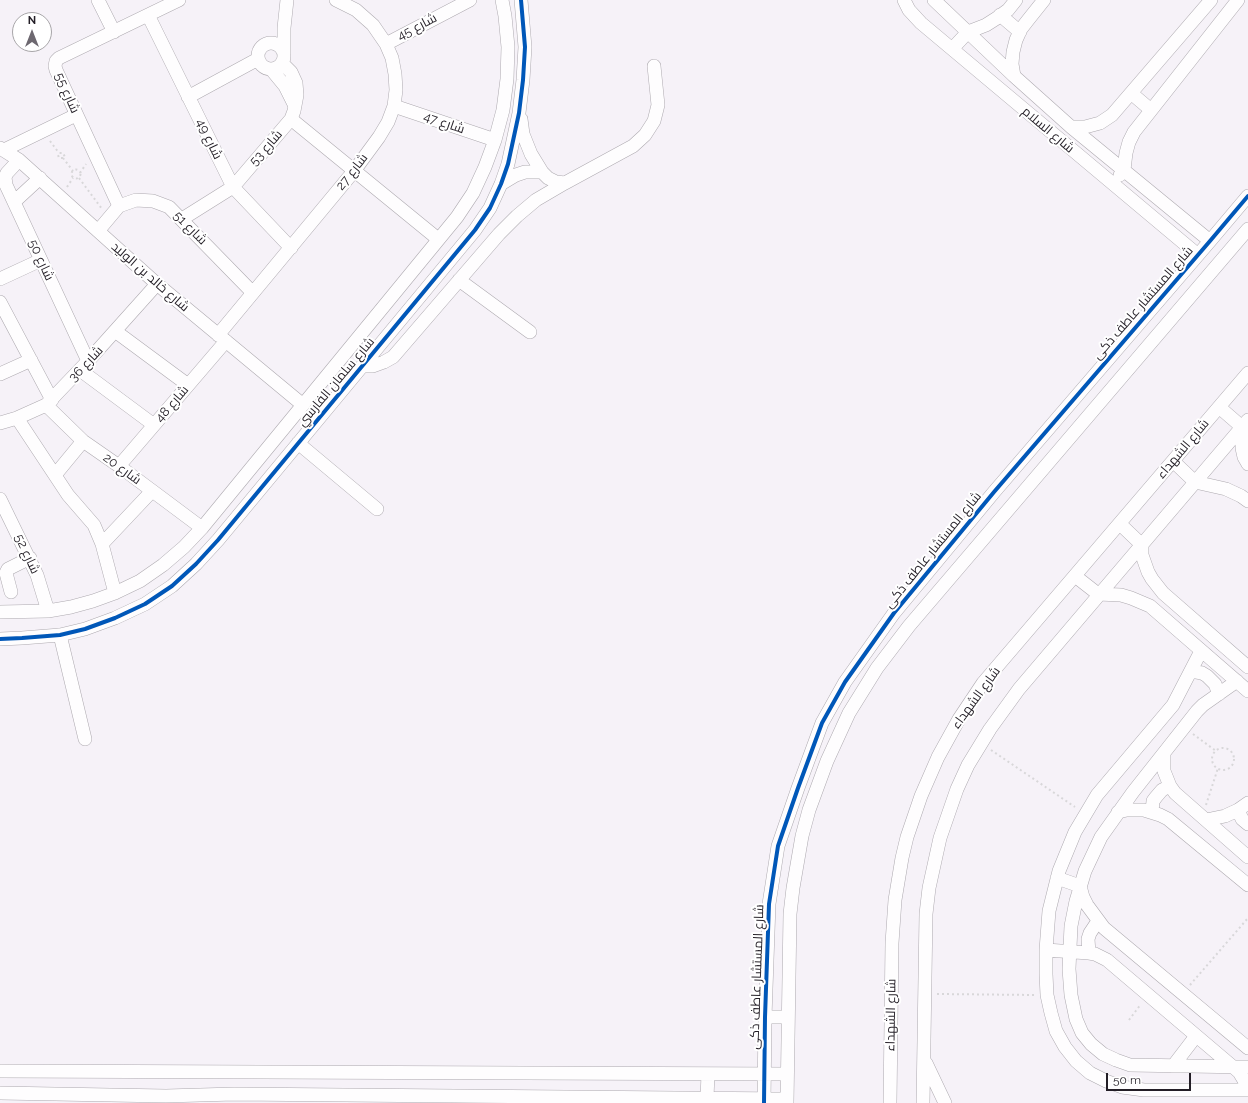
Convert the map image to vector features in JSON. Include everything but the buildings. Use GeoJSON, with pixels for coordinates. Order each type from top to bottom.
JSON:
{"type":"FeatureCollection","features":[{"type":"Feature","properties":{"kind":"street"},"geometry":{"type":"LineString","coordinates":[[98,0],[114,32]]}},
{"type":"Feature","properties":{"kind":"street","name":"شارع 55"},"geometry":{"type":"LineString","coordinates":[[119,206],[56,70],[56,61],[179,0]]}},
{"type":"Feature","properties":{"kind":"street"},"geometry":{"type":"LineString","coordinates":[[279,62],[287,0]]}},
{"type":"Feature","properties":{"kind":"street","name":"شارع 27"},"geometry":{"type":"LineString","coordinates":[[222,338],[253,293],[354,171],[380,137],[394,106],[396,90],[395,74],[392,58],[386,44],[373,25],[356,10],[336,0]]}},
{"type":"Feature","properties":{"kind":"street","name":"شارع 45"},"geometry":{"type":"LineString","coordinates":[[386,44],[470,0]]}},
{"type":"Feature","properties":{"kind":"street","name":"شارع سلمان الفارسي"},"geometry":{"type":"LineString","coordinates":[[0,612],[48,611],[71,607],[94,601],[140,581],[184,548],[303,405],[457,217],[473,193],[486,168],[503,110],[507,78],[508,47],[502,0]]}},
{"type":"Feature","properties":{"kind":"street","name":"شارع سلمان الفارسي"},"geometry":{"type":"LineString","coordinates":[[0,639],[60,635],[85,629],[115,618],[144,604],[172,586],[196,564],[218,540],[475,230],[490,208],[501,184],[508,164],[520,113],[525,47],[521,0]]}},
{"type":"Feature","properties":{"kind":"street","name":"شارع السلام"},"geometry":{"type":"LineString","coordinates":[[904,0],[909,10],[921,23],[1198,255]]}},
{"type":"Feature","properties":{"kind":"street","name":"شارع السلام"},"geometry":{"type":"LineString","coordinates":[[934,0],[1014,76],[1071,127],[1210,241]]}},
{"type":"Feature","properties":{"kind":"street"},"geometry":{"type":"LineString","coordinates":[[952,49],[968,32],[986,25],[1008,10],[1016,0]]}},
{"type":"Feature","properties":{"kind":"street"},"geometry":{"type":"LineString","coordinates":[[1014,76],[1012,64],[1016,40],[1028,20],[1044,0]]}},
{"type":"Feature","properties":{"kind":"street"},"geometry":{"type":"LineString","coordinates":[[1071,127],[1085,127],[1100,123],[1112,116],[1211,0]]}},
{"type":"Feature","properties":{"kind":"street"},"geometry":{"type":"LineString","coordinates":[[1113,184],[1124,170],[1126,153],[1134,132],[1238,0]]}},
{"type":"Feature","properties":{"kind":"street","name":"شارع 49"},"geometry":{"type":"LineString","coordinates":[[148,15],[233,187],[291,248]]}},
{"type":"Feature","properties":{"kind":"street"},"geometry":{"type":"LineString","coordinates":[[279,62],[263,66],[258,59],[260,50],[267,44],[286,15]]}},
{"type":"Feature","properties":{"kind":"street"},"geometry":{"type":"LineString","coordinates":[[1000,15],[1020,32]]}},
{"type":"Feature","properties":{"kind":"street"},"geometry":{"type":"LineString","coordinates":[[267,44],[275,44],[280,46],[279,62]]}},
{"type":"Feature","properties":{"kind":"street"},"geometry":{"type":"LineString","coordinates":[[188,97],[258,59]]}},
{"type":"Feature","properties":{"kind":"street","name":"شارع 53"},"geometry":{"type":"LineString","coordinates":[[182,220],[233,187],[291,119],[297,94],[296,83],[291,72],[279,62]]}},
{"type":"Feature","properties":{"kind":"street"},"geometry":{"type":"LineString","coordinates":[[362,366],[373,366],[393,357],[516,216],[536,200],[565,182],[633,146],[645,135],[654,121],[658,106],[654,66]]}},
{"type":"Feature","properties":{"kind":"street"},"geometry":{"type":"LineString","coordinates":[[1131,93],[1151,110]]}},
{"type":"Feature","properties":{"kind":"street","name":"شارع 47"},"geometry":{"type":"LineString","coordinates":[[394,106],[495,140]]}},
{"type":"Feature","properties":{"kind":"street"},"geometry":{"type":"LineString","coordinates":[[520,113],[523,134],[531,154],[542,172],[548,178],[556,182],[565,182]]}},
{"type":"Feature","properties":{"kind":"street"},"geometry":{"type":"LineString","coordinates":[[2,149],[76,115]]}},
{"type":"Feature","properties":{"kind":"street"},"geometry":{"type":"LineString","coordinates":[[291,119],[438,239]]}},
{"type":"Feature","properties":{"kind":"street","name":"شارع خالد بن الوليد"},"geometry":{"type":"LineString","coordinates":[[2,149],[19,160],[157,284],[303,405]]}},
{"type":"Feature","properties":{"kind":"street","name":"شارع 50"},"geometry":{"type":"LineString","coordinates":[[19,160],[5,177],[3,187],[14,202],[41,260],[84,366]]}},
{"type":"Feature","properties":{"kind":"street"},"geometry":{"type":"LineString","coordinates":[[501,184],[516,175],[534,171],[542,172]]}},
{"type":"Feature","properties":{"kind":"street"},"geometry":{"type":"LineString","coordinates":[[14,202],[40,178]]}},
{"type":"Feature","properties":{"kind":"street","name":"شارع المستشار عاطف ذكى"},"geometry":{"type":"LineString","coordinates":[[764,1100],[769,904],[778,846],[822,723],[845,682],[894,613],[994,492],[1248,196]]}},
{"type":"Feature","properties":{"kind":"street","name":"شارع 51"},"geometry":{"type":"LineString","coordinates":[[119,206],[136,200],[153,201],[169,207],[253,293]]}},
{"type":"Feature","properties":{"kind":"street"},"geometry":{"type":"LineString","coordinates":[[98,231],[119,206]]}},
{"type":"Feature","properties":{"kind":"street"},"geometry":{"type":"LineString","coordinates":[[0,1093],[166,1096],[234,1094],[367,1099],[595,1100],[707,1098],[787,1101],[790,914],[797,862],[804,829],[817,785],[829,754],[849,713],[877,668],[908,626],[1248,229]]}},
{"type":"Feature","properties":{"kind":"street"},"geometry":{"type":"LineString","coordinates":[[0,279],[41,260]]}},
{"type":"Feature","properties":{"kind":"street"},"geometry":{"type":"LineString","coordinates":[[460,280],[530,332]]}},
{"type":"Feature","properties":{"kind":"street","name":"شارع 36"},"geometry":{"type":"LineString","coordinates":[[0,423],[17,418],[49,402],[84,366],[157,284]]}},
{"type":"Feature","properties":{"kind":"street","name":"شارع 20"},"geometry":{"type":"LineString","coordinates":[[0,302],[31,360],[49,402],[83,441],[202,528]]}},
{"type":"Feature","properties":{"kind":"street"},"geometry":{"type":"LineString","coordinates":[[115,331],[188,385]]}},
{"type":"Feature","properties":{"kind":"street","name":"شارع 48"},"geometry":{"type":"LineString","coordinates":[[119,466],[188,385],[222,338]]}},
{"type":"Feature","properties":{"kind":"street"},"geometry":{"type":"LineString","coordinates":[[0,374],[31,360]]}},
{"type":"Feature","properties":{"kind":"street"},"geometry":{"type":"LineString","coordinates":[[84,366],[154,425]]}},
{"type":"Feature","properties":{"kind":"street","name":"شارع الشهداء"},"geometry":{"type":"LineString","coordinates":[[890,1103],[893,922],[895,900],[901,865],[913,816],[938,757],[959,719],[984,684],[1248,373]]}},
{"type":"Feature","properties":{"kind":"street"},"geometry":{"type":"LineString","coordinates":[[1090,380],[1106,395]]}},
{"type":"Feature","properties":{"kind":"street"},"geometry":{"type":"LineString","coordinates":[[1219,406],[1245,424]]}},
{"type":"Feature","properties":{"kind":"street"},"geometry":{"type":"LineString","coordinates":[[17,418],[72,501],[94,525],[102,544],[115,593]]}},
{"type":"Feature","properties":{"kind":"street"},"geometry":{"type":"LineString","coordinates":[[1245,424],[1242,448],[1244,457],[1248,464]]}},
{"type":"Feature","properties":{"kind":"street"},"geometry":{"type":"LineString","coordinates":[[923,1103],[926,914],[929,888],[940,838],[955,795],[968,765],[999,715],[1019,689],[1098,594],[1142,545],[1245,424]]}},
{"type":"Feature","properties":{"kind":"street"},"geometry":{"type":"LineString","coordinates":[[55,476],[83,441]]}},
{"type":"Feature","properties":{"kind":"street"},"geometry":{"type":"LineString","coordinates":[[298,444],[377,509]]}},
{"type":"Feature","properties":{"kind":"street"},"geometry":{"type":"LineString","coordinates":[[1173,461],[1195,482],[1226,489],[1242,496],[1248,501]]}},
{"type":"Feature","properties":{"kind":"street"},"geometry":{"type":"LineString","coordinates":[[102,544],[152,491]]}},
{"type":"Feature","properties":{"kind":"street","name":"شارع 52"},"geometry":{"type":"LineString","coordinates":[[0,499],[30,558],[48,611]]}},
{"type":"Feature","properties":{"kind":"street"},"geometry":{"type":"LineString","coordinates":[[1120,524],[1142,545],[1142,555],[1148,572],[1157,587],[1248,667]]}},
{"type":"Feature","properties":{"kind":"street"},"geometry":{"type":"LineString","coordinates":[[11,592],[6,573],[8,569],[30,558]]}},
{"type":"Feature","properties":{"kind":"street"},"geometry":{"type":"LineString","coordinates":[[1075,576],[1098,594],[1121,595],[1141,601],[1150,606],[1248,691]]}},
{"type":"Feature","properties":{"kind":"street"},"geometry":{"type":"LineString","coordinates":[[60,635],[85,739]]}},
{"type":"Feature","properties":{"kind":"street"},"geometry":{"type":"LineString","coordinates":[[1201,651],[1173,705],[1096,795],[1066,851],[1057,878],[1049,912],[1046,950],[1047,996],[1056,1031],[1065,1047],[1076,1061],[1085,1069],[1106,1081],[1122,1087],[1144,1090],[1248,1090]]}},
{"type":"Feature","properties":{"kind":"street"},"geometry":{"type":"LineString","coordinates":[[1191,671],[1202,673],[1211,680],[1215,684],[1219,694]]}},
{"type":"Feature","properties":{"kind":"street"},"geometry":{"type":"LineString","coordinates":[[1237,681],[1197,711],[1111,821],[1098,842],[1080,886],[1072,920],[1069,982],[1074,1013],[1082,1033],[1091,1044],[1103,1054],[1130,1065],[1233,1068],[1248,1067]]}},
{"type":"Feature","properties":{"kind":"street"},"geometry":{"type":"LineString","coordinates":[[1164,754],[1164,770],[1170,786],[1181,799],[1248,857]]}},
{"type":"Feature","properties":{"kind":"street"},"geometry":{"type":"LineString","coordinates":[[1152,812],[1153,801],[1156,796],[1162,790],[1170,786]]}},
{"type":"Feature","properties":{"kind":"street"},"geometry":{"type":"LineString","coordinates":[[1204,819],[1225,816],[1243,807]]}},
{"type":"Feature","properties":{"kind":"street"},"geometry":{"type":"LineString","coordinates":[[1243,807],[1242,819],[1248,824]]}},
{"type":"Feature","properties":{"kind":"street"},"geometry":{"type":"LineString","coordinates":[[1118,812],[1135,810],[1152,812],[1168,819],[1248,885]]}},
{"type":"Feature","properties":{"kind":"street"},"geometry":{"type":"LineString","coordinates":[[1057,878],[1080,886]]}},
{"type":"Feature","properties":{"kind":"street"},"geometry":{"type":"LineString","coordinates":[[1080,886],[1087,905],[1098,921],[1111,934],[1248,1048]]}},
{"type":"Feature","properties":{"kind":"street"},"geometry":{"type":"LineString","coordinates":[[1089,953],[1088,939],[1098,921]]}},
{"type":"Feature","properties":{"kind":"street"},"geometry":{"type":"LineString","coordinates":[[1046,950],[1089,953],[1095,954],[1107,960],[1233,1068],[1243,1078],[1248,1087]]}},
{"type":"Feature","properties":{"kind":"street"},"geometry":{"type":"LineString","coordinates":[[765,1017],[788,1017]]}},
{"type":"Feature","properties":{"kind":"street"},"geometry":{"type":"LineString","coordinates":[[1173,1066],[1196,1036]]}},
{"type":"Feature","properties":{"kind":"street"},"geometry":{"type":"LineString","coordinates":[[923,1058],[945,1103]]}},
{"type":"Feature","properties":{"kind":"street"},"geometry":{"type":"LineString","coordinates":[[0,1071],[787,1074]]}},
{"type":"Feature","properties":{"kind":"street"},"geometry":{"type":"LineString","coordinates":[[707,1098],[708,1074]]}},
{"type":"Feature","properties":{"kind":"street"},"geometry":{"type":"LineString","coordinates":[[152,1103],[166,1096]]}},
{"type":"Feature","properties":{"kind":"path"},"geometry":{"type":"LineString","coordinates":[[42,131],[59,153],[63,153],[63,158],[73,171],[76,170],[80,173],[79,178],[110,218]]}},
{"type":"Feature","properties":{"kind":"path"},"geometry":{"type":"LineString","coordinates":[[73,171],[71,176],[73,178],[79,178]]}},
{"type":"Feature","properties":{"kind":"path"},"geometry":{"type":"LineString","coordinates":[[1184,728],[1216,751]]}},
{"type":"Feature","properties":{"kind":"path"},"geometry":{"type":"LineString","coordinates":[[981,743],[1085,813]]}},
{"type":"Feature","properties":{"kind":"path"},"geometry":{"type":"LineString","coordinates":[[1224,748],[1233,754],[1234,762],[1229,768],[1221,769],[1213,763],[1212,760],[1216,751],[1224,748]]}},
{"type":"Feature","properties":{"kind":"path"},"geometry":{"type":"LineString","coordinates":[[1204,819],[1218,768]]}},
{"type":"Feature","properties":{"kind":"path"},"geometry":{"type":"LineString","coordinates":[[1183,994],[1248,918]]}},
{"type":"Feature","properties":{"kind":"path"},"geometry":{"type":"LineString","coordinates":[[924,994],[1047,996]]}},
{"type":"Feature","properties":{"kind":"path"},"geometry":{"type":"LineString","coordinates":[[1129,1020],[1148,995]]}},
{"type":"Feature","properties":{"kind":"cycle path"},"geometry":{"type":"LineString","coordinates":[[0,639],[60,635],[85,629],[115,618],[145,604],[172,586],[196,564],[218,540],[475,230],[490,208],[501,184],[508,164],[519,113],[525,47],[521,0]]}},
{"type":"Feature","properties":{"kind":"cycle path"},"geometry":{"type":"LineString","coordinates":[[764,1103],[769,904],[778,846],[822,723],[845,682],[894,613],[994,492],[1248,196]]}}]}
